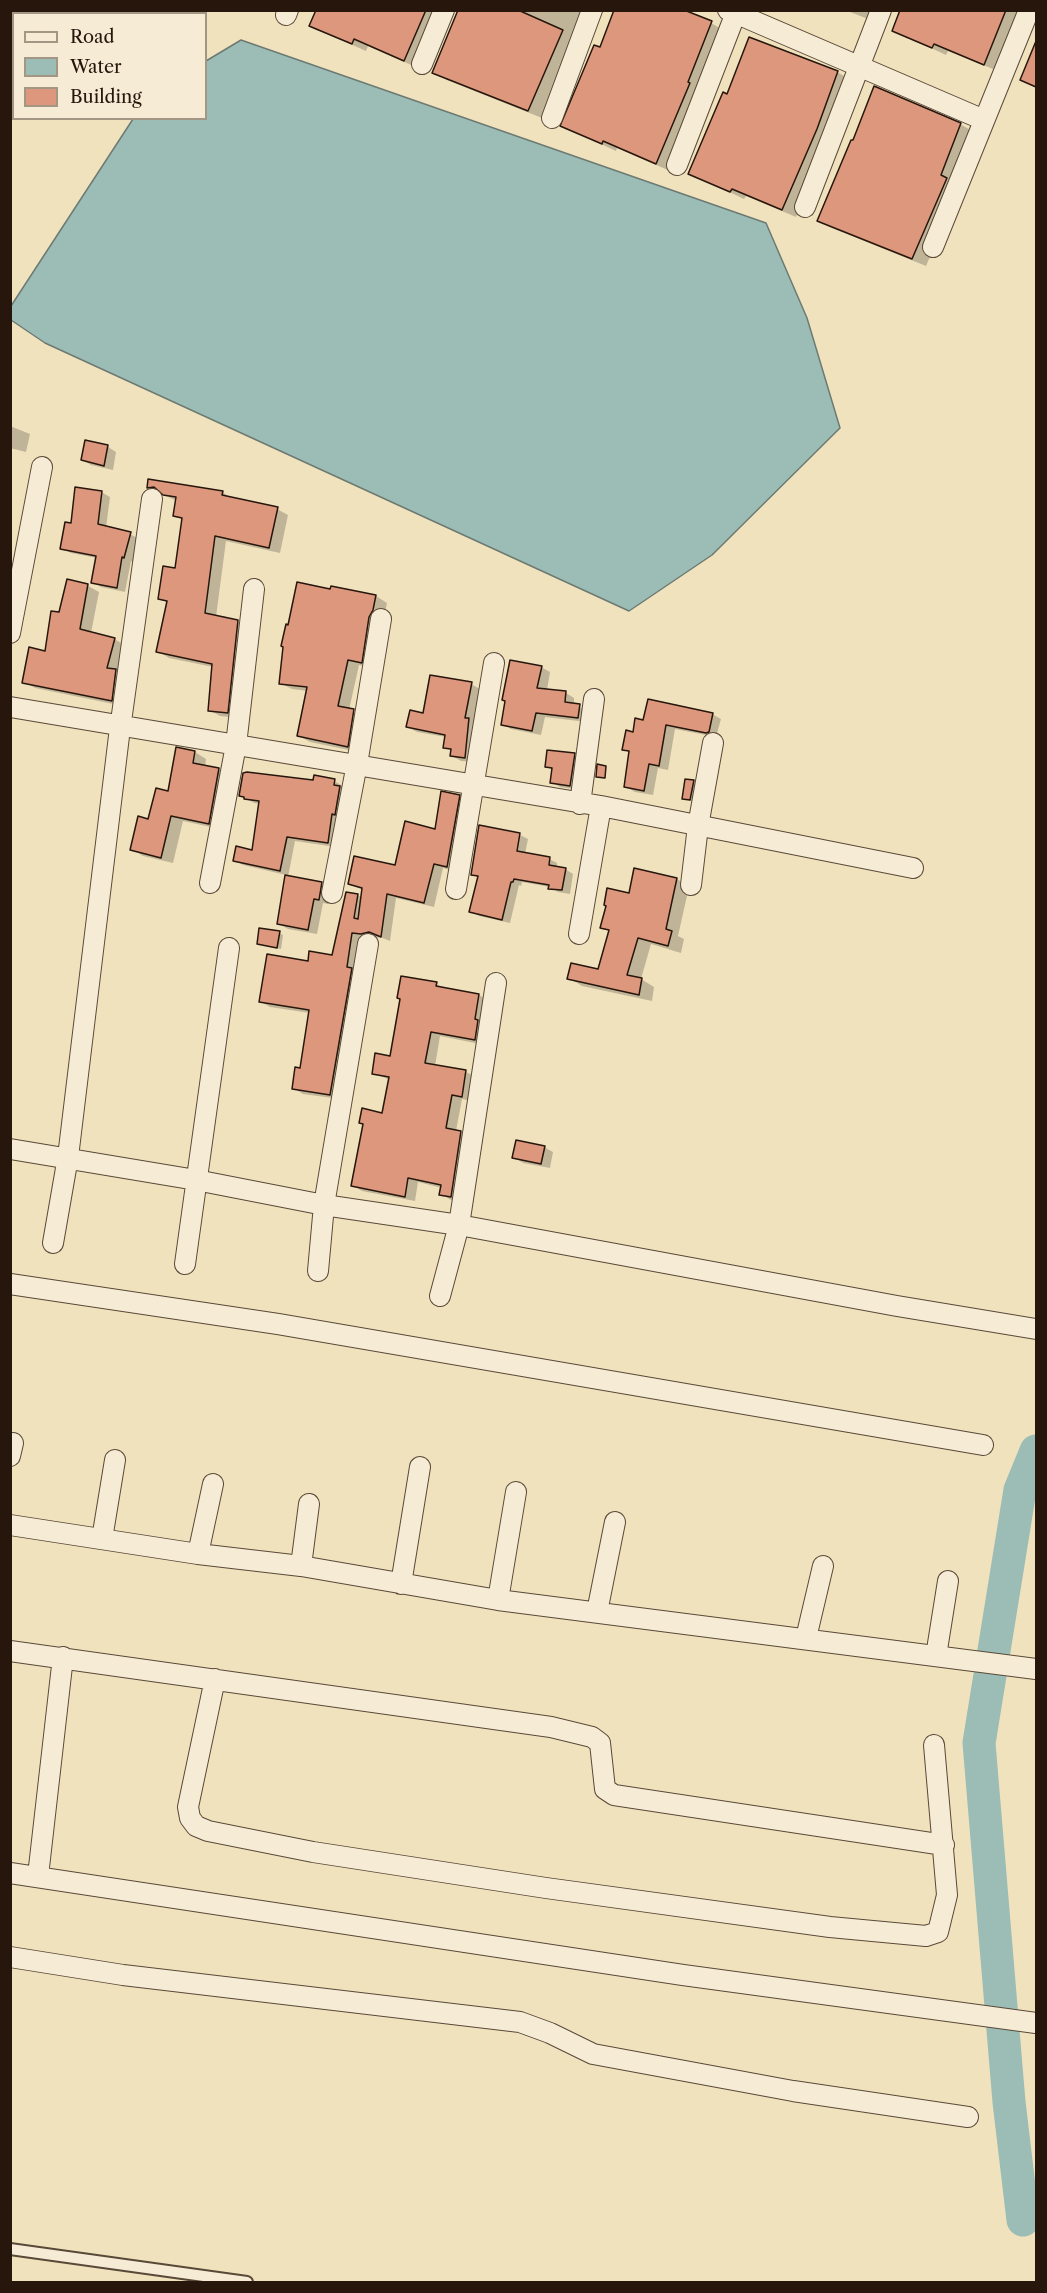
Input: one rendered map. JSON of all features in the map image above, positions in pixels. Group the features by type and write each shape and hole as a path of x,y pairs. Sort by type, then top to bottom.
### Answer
{"street":[{"path":"422,64 444,10"},
{"path":"552,118 592,10"},
{"path":"805,207 881,10"},
{"path":"933,247 1029,10"},
{"path":"677,165 734,12 984,120"},
{"path":"10,633 42,467"},
{"path":"53,1243 68,1157 120,726 152,499"},
{"path":"210,882 236,745 254,589"},
{"path":"332,893 357,764 381,619"},
{"path":"456,889 494,663"},
{"path":"580,804 594,699"},
{"path":"10,707 601,806 913,868"},
{"path":"691,885 698,826 713,744"},
{"path":"579,934 601,806"},
{"path":"318,1271 324,1205 368,944"},
{"path":"185,1264 229,948"},
{"path":"440,1296 459,1225 496,982"},
{"path":"10,1149 68,1157 324,1205 459,1225 897,1306 1036,1329"},
{"path":"10,1284 278,1324 983,1445"},
{"path":"102,1539 115,1460"},
{"path":"401,1584 420,1467"},
{"path":"198,1554 213,1484"},
{"path":"498,1600 516,1492"},
{"path":"301,1566 309,1504"},
{"path":"597,1612 615,1522"},
{"path":"10,1525 198,1554 301,1566 498,1600 1036,1669"},
{"path":"806,1638 823,1566"},
{"path":"936,1656 948,1581"},
{"path":"10,1651 551,1727 592,1737 600,1743 604,1789 614,1795 944,1845"},
{"path":"38,1876 63,1657"},
{"path":"215,1679 188,1806 190,1818 196,1826 208,1831 313,1852 546,1888 830,1927 926,1936 938,1932 947,1895 934,1745"},
{"path":"10,1873 683,1975 1036,2023"},
{"path":"10,1957 134,1976 520,2022 550,2033 594,2054 793,2091 968,2117"}],"lane":[{"path":"10,2249 247,2283"}],"water":[{"path":"241,40 766,223 807,318 840,428 712,555 629,611 45,343 11,320 11,306 132,120 207,120 207,60"}],"building":[{"path":"316,10 426,10 404,61 354,39 352,44 309,26"},
{"path":"458,10 518,10 563,30 528,111 432,73"},
{"path":"614,10 684,10 712,21 688,82 690,83 656,164 603,141 602,144 560,126 594,45 600,47"},
{"path":"900,10 1006,10 984,65 934,44 932,48 892,31"},
{"path":"749,37 838,71 817,129 782,210 688,174 723,92 727,94"},
{"path":"1036,41 1036,87 1020,80"},
{"path":"874,86 961,123 941,175 947,178 912,259 817,221"},
{"path":"85,440 108,445 104,466 81,460"},
{"path":"148,479 223,491 222,495 278,507 269,548 215,536 205,613 238,620 228,713 208,711 212,664 156,652 167,601 158,599 163,566 175,568 182,518 173,516 176,497 163,495 154,487 147,488"},
{"path":"75,487 102,491 98,524 131,532 124,558 122,557 117,588 91,583 96,556 60,549 65,522 71,523"},
{"path":"67,579 88,584 80,629 115,638 107,668 116,669 112,701 22,683 29,647 45,651 51,611 59,612"},
{"path":"297,582 376,595 369,617 362,663 348,660 338,706 354,709 348,747 297,736 307,687 279,684 283,647 281,646"},
{"path":"510,660 542,666 537,688 566,691 565,702 580,704 578,718 536,713 532,731 501,725 505,701 502,700"},
{"path":"430,675 472,682 465,718 469,718 465,758 450,756 451,749 443,748 445,735 406,727 410,710 423,713"},
{"path":"648,699 713,713 709,732 706,733 666,725 659,766 649,764 644,791 624,787 629,751 622,750 626,730 633,732 635,718 643,720"},
{"path":"176,747 195,751 193,763 219,768 209,824 171,816 161,858 130,850 138,816 148,819 156,788 168,791"},
{"path":"547,750 575,753 570,786 550,783 552,768 545,767"},
{"path":"597,764 606,766 605,778 596,777"},
{"path":"243,773 313,780 314,775 335,779 334,785 340,786 335,815 332,814 328,843 287,837 280,871 233,861 236,846 252,850 259,801 239,796"},
{"path":"685,779 694,780 690,800 682,799"},
{"path":"441,791 460,795 447,867 434,864 424,903 387,894 381,937 369,932 352,933 347,967 352,968 330,1095 292,1089 295,1067 300,1068 309,1010 259,1002 267,954 308,961 309,951 332,955 346,892 358,894 354,918 358,919 362,888 348,884 354,856 395,865 405,821 435,829"},
{"path":"479,825 520,833 517,851 550,857 549,865 566,868 562,890 548,889 549,885 514,879 511,882 502,920 469,912 478,876 471,875"},
{"path":"634,868 677,878 666,929 672,931 668,946 638,938 627,975 642,978 639,995 567,979 571,963 598,969 609,930 600,928 606,906 604,905 607,888 629,893"},
{"path":"285,875 322,882 319,900 314,899 308,930 277,924"},
{"path":"259,928 280,931 277,948 257,944"},
{"path":"401,976 437,982 436,986 479,994 475,1019 478,1020 475,1040 431,1032 425,1063 466,1070 462,1097 452,1095 446,1128 461,1131 451,1197 439,1195 441,1185 408,1178 405,1197 351,1186 363,1124 359,1123 362,1108 382,1113 389,1077 372,1074 375,1053 390,1056 400,999 397,998"},
{"path":"516,1140 545,1146 541,1164 512,1158"}],"waterway":[{"path":"1023,2220 1009,2102 979,1743 1020,1490 1036,1451"}]}
